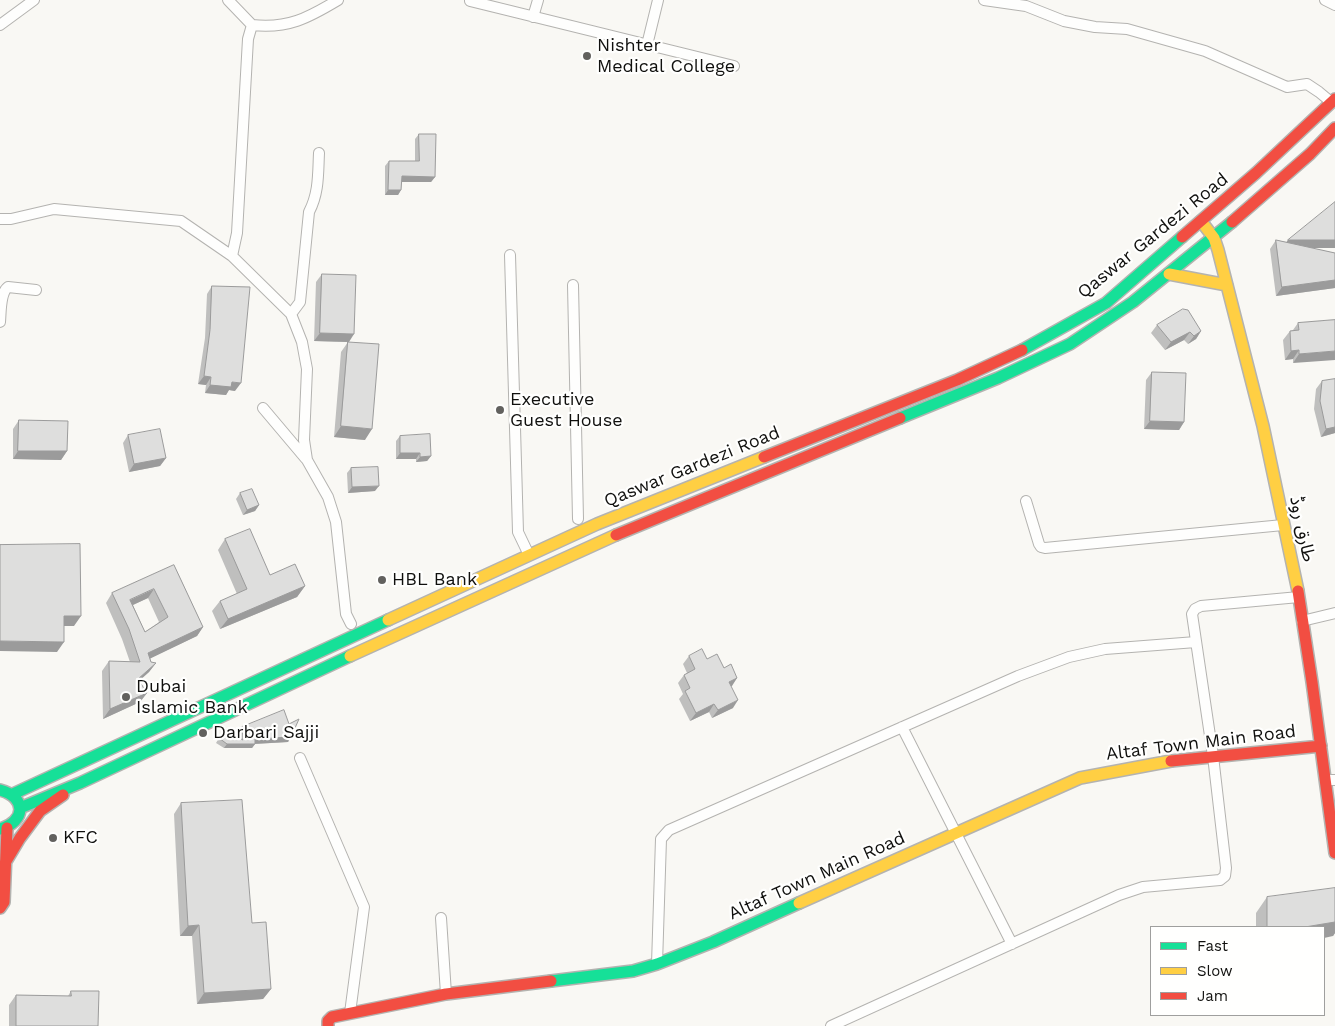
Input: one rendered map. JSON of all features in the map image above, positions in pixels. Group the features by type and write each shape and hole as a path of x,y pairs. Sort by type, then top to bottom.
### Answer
{"main road":[{"name":"Qaswar Gardezi Road","path":"13,794 598,524 956,380 1036,343 1106,303 1256,174 1333,100"},
{"path":"20,808 80,783 560,559 998,378 1070,344 1133,302 1214,238 1310,154 1335,128"},
{"name":"طارق روڈ","path":"1201,221 1214,238 1263,426 1299,597 1321,746 1330,780 1335,853"},
{"path":"1169,274 1227,285"},
{"name":"Altaf Town Main Road","path":"328,1026 330,1018 446,994 633,971 657,964 713,942 1080,778 1120,768 1213,756 1321,746"},
{"path":"5,863 20,838 40,811 80,783"},
{"path":"0,790 13,794 20,808 18,818 12,826 3,828 5,863 4,902 0,908"}],"street":[{"path":"0,25 34,0"},
{"path":"228,0 252,25 267,27 286,25 309,17 338,0"},
{"path":"533,17 538,0"},
{"path":"647,45 658,0"},
{"path":"984,0 1026,6 1064,21 1095,27 1127,29 1205,51 1287,87 1307,84 1333,100"},
{"path":"1325,0 1335,5"},
{"path":"470,1 734,66"},
{"path":"232,256 237,233 248,39 252,25"},
{"path":"291,314 300,302 309,212 318,188 319,153"},
{"path":"0,219 12,220 54,209 173,219 181,221 232,256 291,314 302,342 307,369 304,440 306,460"},
{"path":"510,255 518,532 529,555"},
{"path":"573,285 578,519"},
{"path":"0,322 5,289 8,287 36,290"},
{"path":"263,408 306,460 328,497 336,522 346,614 351,624"},
{"path":"1026,501 1038,544 1045,548 1283,525"},
{"path":"831,1026 1119,895 1143,887 1220,880 1225,876 1226,868 1213,756 1192,614 1195,609 1201,606 1299,597"},
{"path":"1302,621 1335,613"},
{"path":"657,964 661,839 665,833 1018,676 1069,657 1105,649 1196,642"},
{"path":"902,727 1012,944"},
{"path":"300,758 364,907 350,1013"},
{"path":"441,918 446,994"}],"building":[{"path":"419,134 436,134 435,177 402,176 401,190 388,190 389,161 419,161"},
{"path":"1335,202 1335,240 1288,240"},
{"path":"1276,240 1335,253 1335,280 1282,287"},
{"path":"322,274 356,275 354,334 320,333"},
{"path":"212,286 250,287 241,383 232,382 231,387 210,385 211,377 204,376 210,330"},
{"path":"1183,309 1188,310 1201,331 1194,336 1190,332 1171,342 1157,325"},
{"path":"1335,320 1335,351 1299,354 1299,350 1291,351 1290,331 1299,330 1298,323"},
{"path":"348,342 379,344 372,429 341,426"},
{"path":"1152,372 1186,373 1184,422 1150,421"},
{"path":"1335,379 1335,427 1326,429 1320,401 1322,381"},
{"path":"19,420 68,421 67,451 18,451"},
{"path":"160,429 166,458 134,464 128,435"},
{"path":"430,434 431,456 420,457 420,453 400,453 400,436"},
{"path":"378,467 379,486 352,487 351,468"},
{"path":"252,489 259,505 247,510 240,493"},
{"path":"250,529 270,575 295,564 305,586 228,619 220,601 247,589 225,539"},
{"path":"80,544 81,616 64,616 64,642 0,641 0,545"},
{"path":"174,565 203,627 148,653 151,662 156,663 138,679 147,693 110,709 109,661 140,662 129,629 112,593","holes":["154,589 168,617 145,632 130,600"]},
{"path":"702,649 707,659 717,654 724,668 731,664 737,678 729,682 738,700 718,710 714,704 696,713 685,691 690,688 684,675 695,669 689,656"},
{"path":"284,710 289,724 299,719 291,737 255,739 255,744 227,744 219,738 228,733 243,740 242,727"},
{"path":"242,800 252,923 266,922 271,989 204,993 199,925 188,926 181,803"},
{"path":"1335,888 1335,922 1311,926 1267,926 1267,897"},
{"path":"71,991 99,991 98,1026 16,1026 16,995 71,996"}],"traffic: fast":[{"path":"900,418 998,378 1070,344 1133,302 1232,222"},
{"path":"1022,350 1106,303 1182,237"},
{"path":"13,794 388,620"},
{"path":"20,808 80,783 350,656"},
{"path":"0,790 9,793 15,798 20,810 15,821 9,826 0,829"},
{"path":"551,981 633,971 657,964 713,942 799,903"}],"traffic: slow":[{"path":"1201,221 1214,238 1218,250 1263,426 1298,591"},
{"path":"1169,274 1227,285"},
{"path":"388,620 597,524 764,457"},
{"path":"350,656 616,535"},
{"path":"799,903 1080,778 1171,761"}],"traffic: jam":[{"path":"1182,237 1256,173 1335,99"},
{"path":"1232,222 1310,154 1335,128"},
{"path":"764,457 957,380 1022,350"},
{"path":"616,535 900,418"},
{"path":"1298,591 1335,853"},
{"path":"1171,761 1321,746"},
{"path":"5,863 20,838 40,811 63,795"},
{"path":"0,908 4,902 7,828"},
{"path":"328,1026 328,1021 332,1017 446,994 551,981"}],"place":[{"name":"Nishter Medical College","path":"587,56"},
{"name":"Executive Guest House","path":"500,410"},
{"name":"HBL Bank","path":"382,580"},
{"name":"Dubai Islamic Bank","path":"126,697"},
{"name":"Darbari Sajji","path":"203,733"},
{"name":"KFC","path":"53,838"}]}
